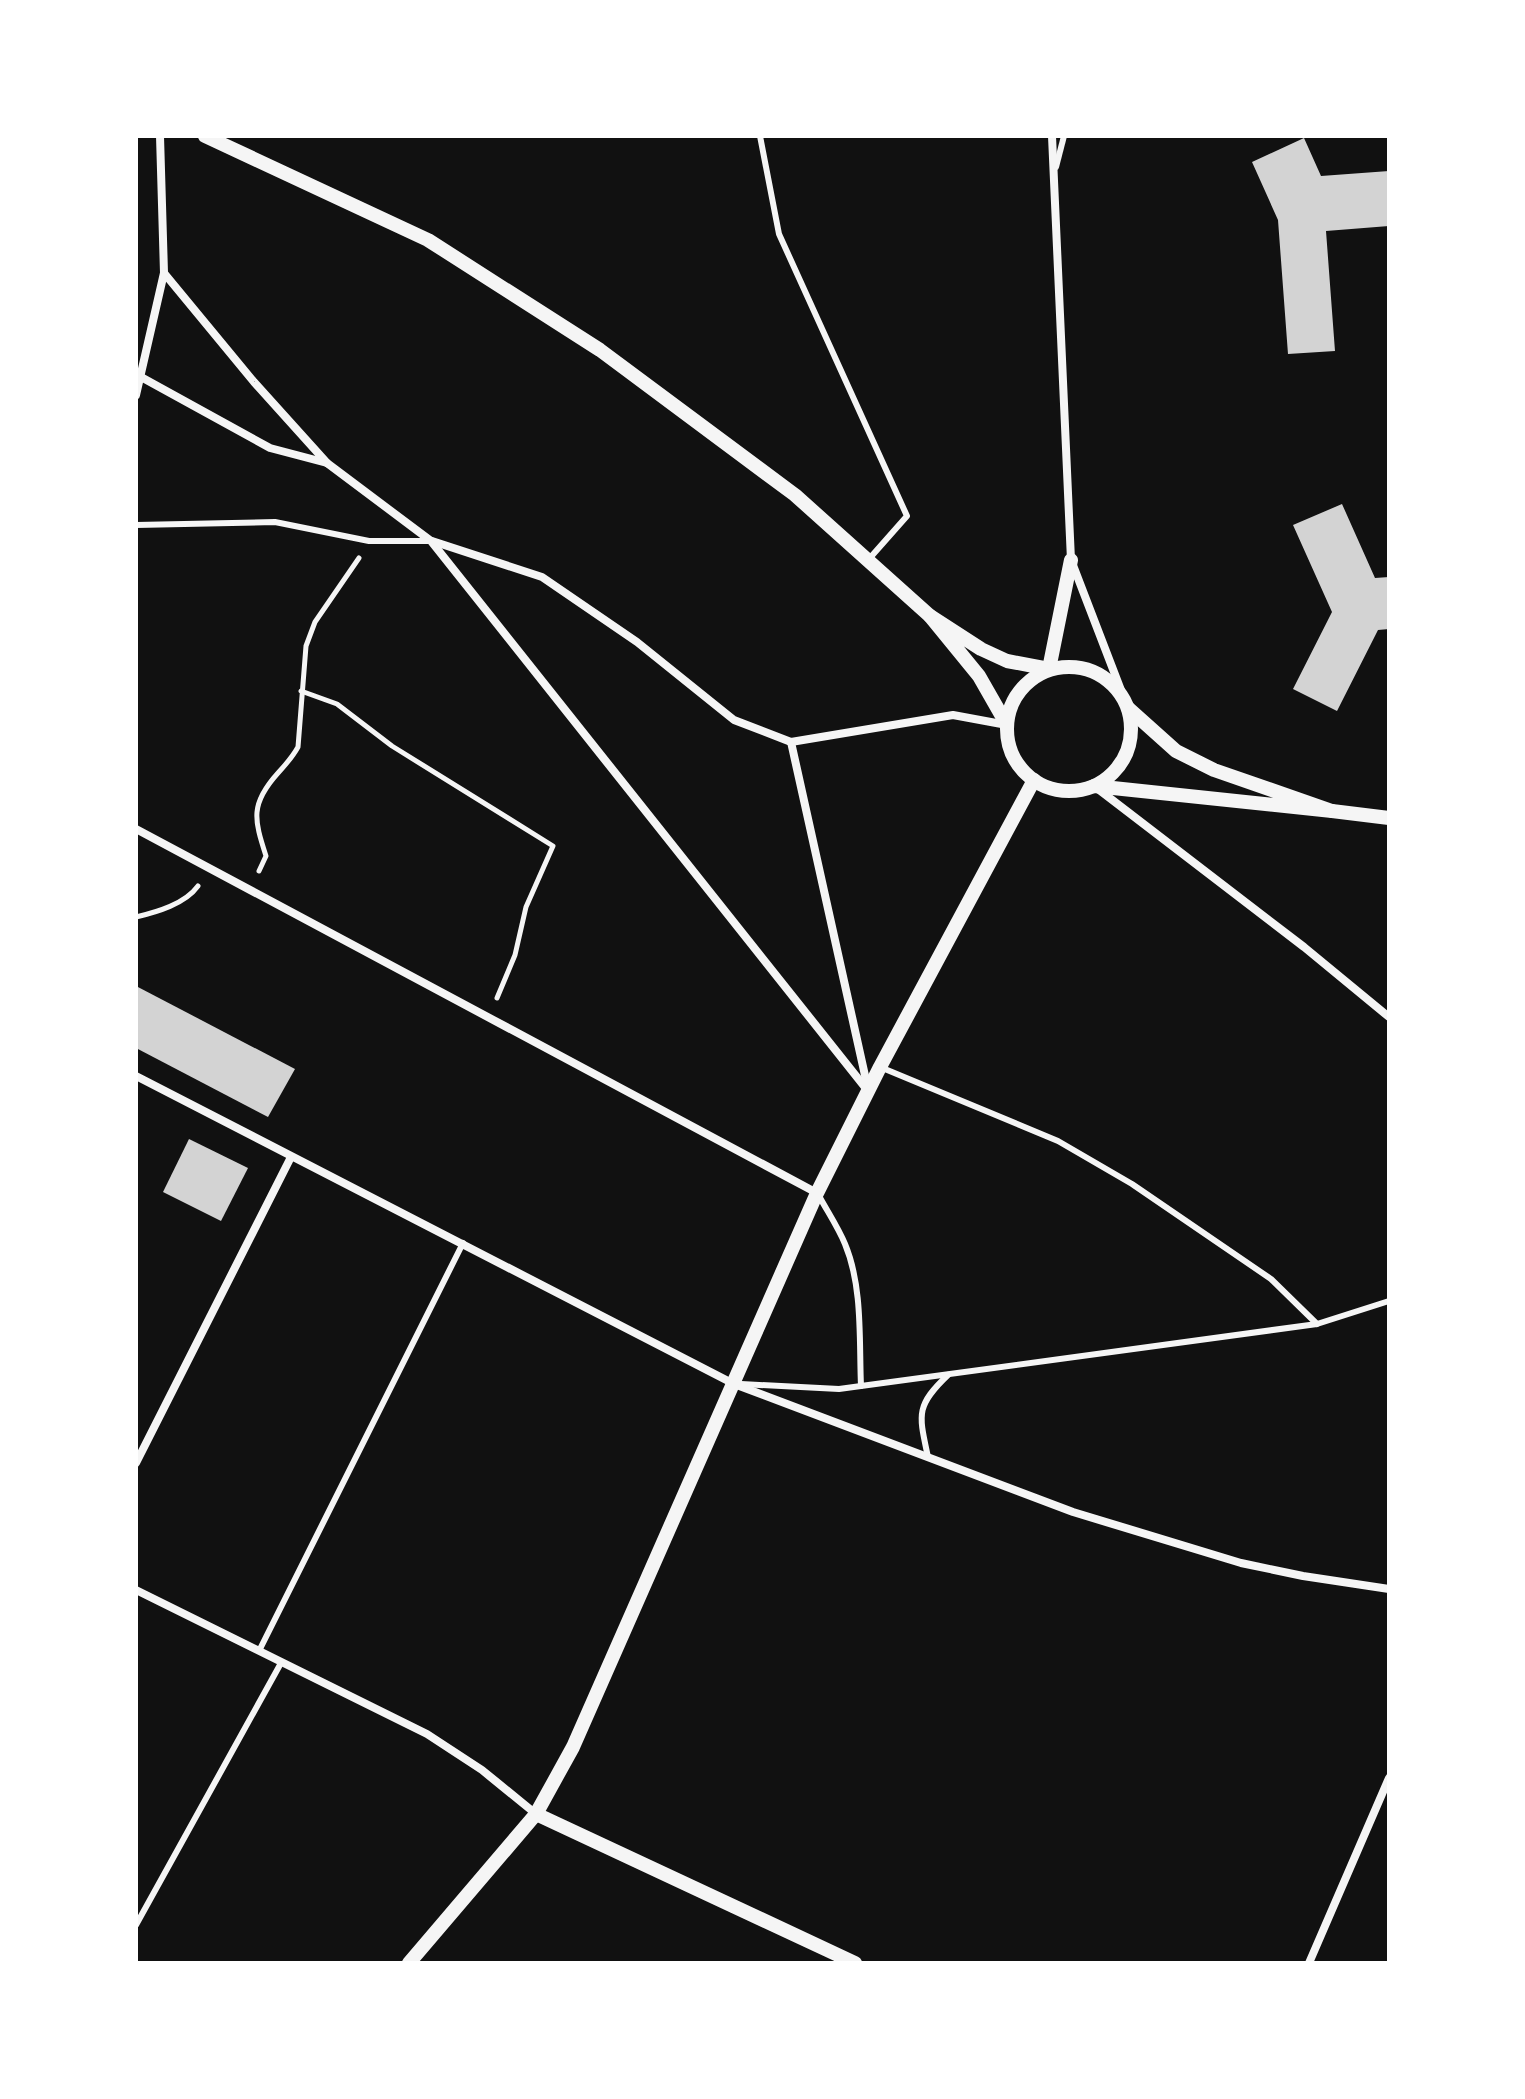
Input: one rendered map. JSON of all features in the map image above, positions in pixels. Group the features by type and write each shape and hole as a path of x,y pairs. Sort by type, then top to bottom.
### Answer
{"street":[{"path":"136,395 164,273 160,136"},
{"path":"205,136 428,240 600,350 795,495 869,559 930,616 979,676 1007,725"},
{"path":"1049,669 1071,560 1052,136"},
{"path":"164,273 254,382 327,463 431,541 869,1092"},
{"path":"138,376 270,448 327,463"},
{"path":"431,541 542,577 637,642 734,720 791,742 953,715 1007,725"},
{"path":"1071,560 1132,726 1126,754 1110,776 1094,786"},
{"path":"930,616 981,649 1007,661 1049,669"},
{"path":"1332,811 1214,770 1176,751 1126,703 1107,679 1084,668 1067,666 1049,669 1033,677 1019,691 1010,707 1007,725 1016,762 1034,780 1063,791 1094,786 1389,818"},
{"path":"791,742 869,1092"},
{"path":"409,1963 536,1814 573,1747 817,1193 880,1067 1034,780"},
{"path":"1094,786 1304,947 1389,1017"},
{"path":"136,829 817,1193"},
{"path":"136,1076 734,1384 1073,1512 1241,1563 1389,1589"},
{"path":"136,1463 291,1157"},
{"path":"136,1590 427,1734 482,1770 536,1814 855,1963"},
{"path":"1309,1963 1389,1778"}],"lane":[{"path":"751,136 760,139 779,234 907,516 869,559"},
{"path":"1054,174 1064,136"},
{"path":"136,525 275,522 369,541 431,541"},
{"path":"880,1067 1058,1141 1120,1177 1271,1279 1317,1324"},
{"path":"817,1193 845,1244 852,1269 861,1386"},
{"path":"259,1651 463,1243"},
{"path":"734,1384 839,1389 1317,1324 1389,1301"},
{"path":"928,1457 922,1429 922,1408 929,1393 948,1374"},
{"path":"136,1925 281,1663"}],"path":[{"path":"250,890 266,856 255,813 266,786 298,747 306,646 315,622 369,541"},
{"path":"301,691 337,704 392,746 553,846 526,907 515,955 488,1016"},
{"path":"136,917 151,914 185,898 194,892 211,868"}],"building":[{"path":"1304,138 1321,176 1389,171 1389,226 1326,231 1335,351 1288,354 1278,220 1252,162"},
{"path":"1342,504 1375,578 1389,577 1389,629 1378,630 1337,711 1293,689 1332,612 1293,525"},
{"path":"136,986 295,1069 268,1117 136,1048"},
{"path":"189,1139 248,1168 221,1221 163,1192"}]}
